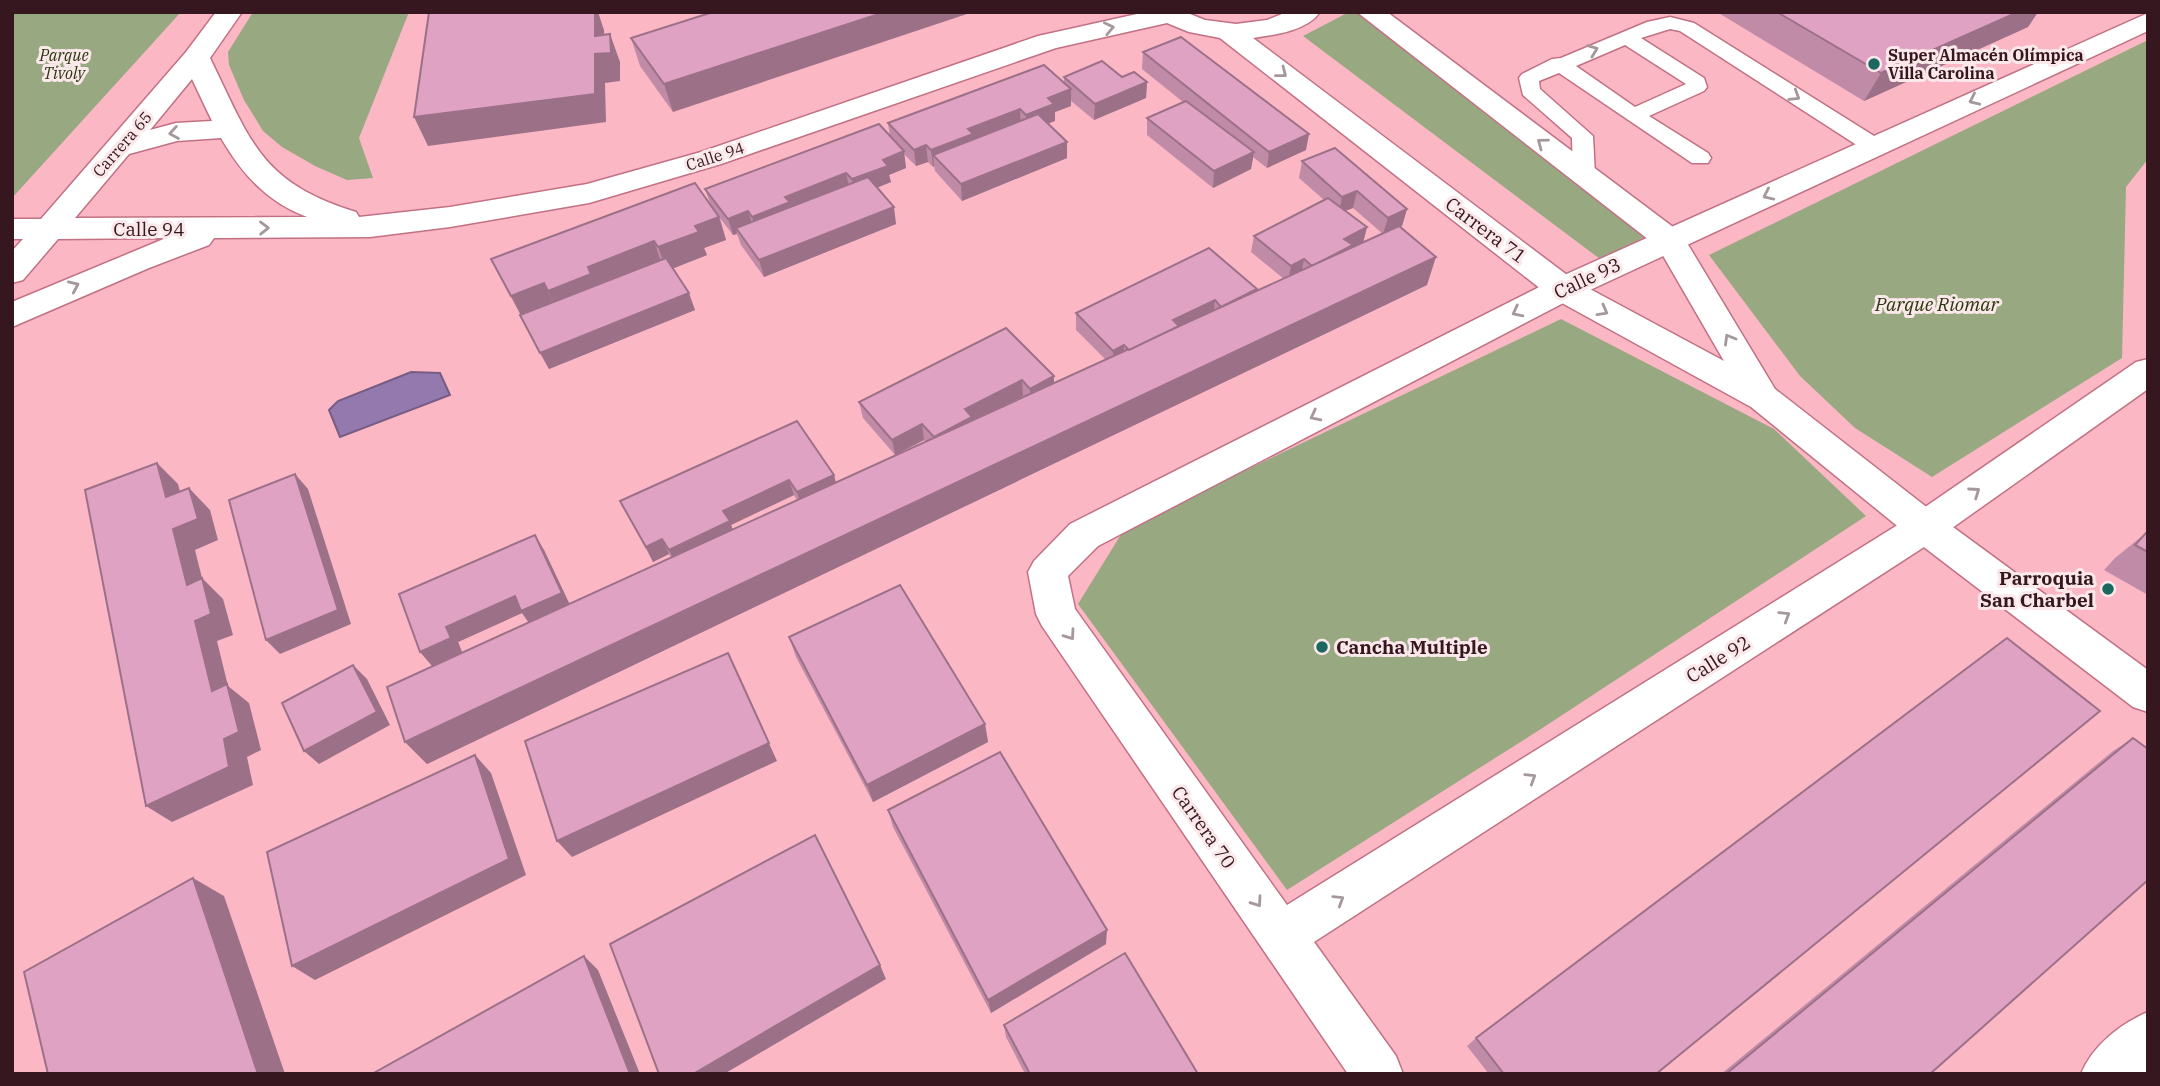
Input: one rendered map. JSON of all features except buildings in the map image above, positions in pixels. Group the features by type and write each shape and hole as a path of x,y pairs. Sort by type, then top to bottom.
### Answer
{"street":[{"name":"Carrera 65","path":"12,272 196,58 229,12"},
{"name":"Calle 94","path":"1048,42 1088,12"},
{"path":"1167,14 1228,32 1269,29 1307,12"},
{"name":"Carrera 71","path":"1370,12 1670,240 1763,398"},
{"name":"Calle 94","path":"12,229 370,227 450,217 589,193 711,158 1048,42 1167,14"},
{"name":"Calle 93","path":"1048,572 1084,535 1563,289 2148,21"},
{"name":"Carrera 71","path":"1228,32 1563,289 1763,398 1925,527 2148,694"},
{"name":"Calle 94","path":"196,58 232,128 258,171 279,191 307,206 370,227"},
{"path":"118,148 176,132 232,128"},
{"path":"12,315 138,260 225,229"},
{"name":"Calle 92","path":"1281,936 1925,527 2148,371"},
{"name":"Carrera 70","path":"1048,572 1056,614 1378,1074"},
{"path":"2106,1074 2148,1037"}],"lane":[{"path":"1584,175 1582,136 1530,91 1529,78 1559,63 1654,26 1670,23 1687,27 1874,146"},
{"path":"1626,37 1697,82 1697,87 1633,114"},
{"path":"1559,63 1700,158"}],"green space":[{"name":"Parque Tivoly","path":"12,12 181,12 12,198"},
{"path":"253,12 409,12 359,138 373,178 347,180 282,147 263,131 244,100 229,65 228,52"},
{"path":"1349,12 1360,12 1649,235 1600,259 1303,36"},
{"name":"Parque Riomar","path":"2148,40 2148,159 2126,187 2122,358 1932,477 1855,428 1800,376 1709,255"},
{"path":"1561,319 1774,429 1866,516 1544,727 1287,890 1078,604 1125,528"}],"shaded area":[{"path":"411,372 440,373 450,395 340,437 329,410 338,401"}],"place":[{"name":"Super Almacén Olímpica Villa Carolina","path":"1874,64"},
{"name":"Parroquia San Charbel","path":"2108,589"},
{"name":"Cancha Multiple","path":"1322,647"}]}
